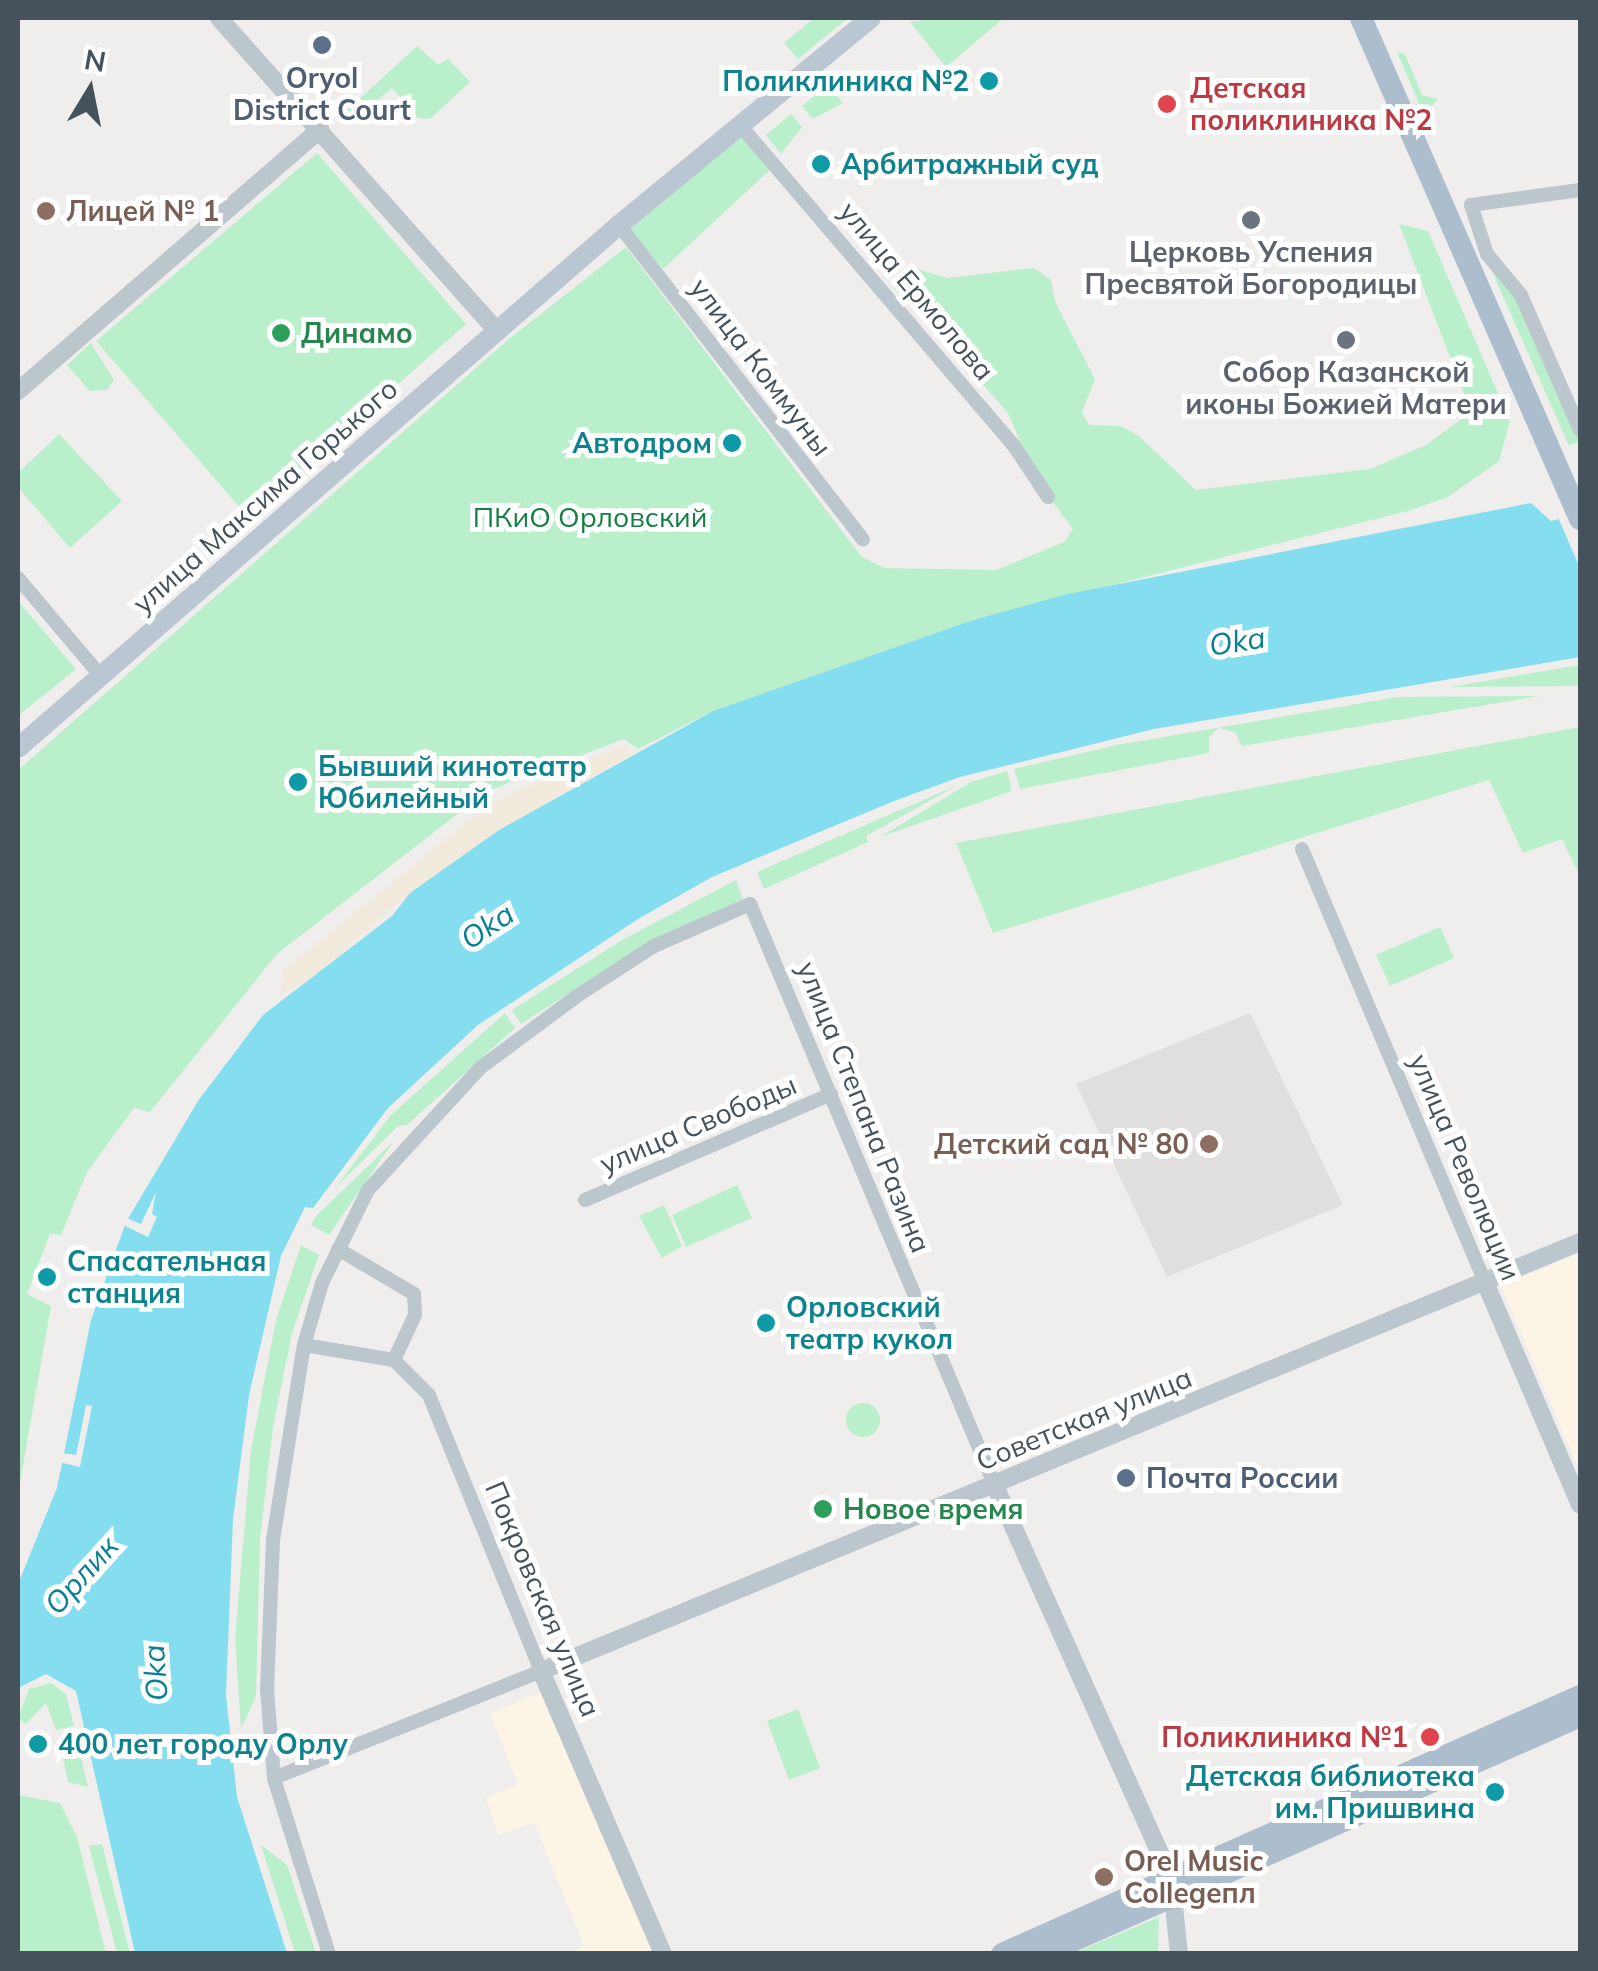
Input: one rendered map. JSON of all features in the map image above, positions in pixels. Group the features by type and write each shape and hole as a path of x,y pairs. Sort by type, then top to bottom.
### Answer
{"main road":[{"name":"улица Максима Горького","path":"18,748 496,330 871,18"},
{"path":"1361,18 1580,519"},
{"path":"1043,1954 1172,1887 1580,1696"},
{"path":"1002,1954 1580,1716"}],"street":[{"path":"219,18 496,330"},
{"name":"улица Ермолова","path":"740,125 1012,443 1048,497"},
{"path":"18,391 320,129"},
{"path":"1580,190 1471,206 1487,254 1520,295 1580,430"},
{"name":"улица Коммуны","path":"619,225 863,540"},
{"path":"18,578 100,675"},
{"name":"улица Революции","path":"1302,849 1580,1505"},
{"name":"улица Степана Разина","path":"338,1249 368,1190 480,1068 654,946 750,904 995,1486 1172,1887 1179,1954"},
{"name":"улица Свободы","path":"585,1200 830,1094"},
{"name":"Советская улица","path":"274,1778 995,1486 1580,1242"},
{"path":"304,1345 394,1360 416,1315 414,1294 338,1249 304,1345 272,1540 267,1690 274,1778 329,1954"},
{"name":"Покровская улица","path":"394,1360 429,1395 541,1671 663,1954"}],"shaded area":[{"name":"Детский сад № 80","path":"1250,1013 1343,1205 1167,1277 1076,1084"},
{"path":"1580,1253 1580,1472 1501,1286"},
{"path":"544,1691 655,1953 570,1953 584,1946 534,1822 498,1835 486,1798 518,1784 490,1713"}],"green space":[{"path":"814,18 848,18 798,59 784,43"},
{"path":"1004,18 946,67 910,22"},
{"path":"417,46 438,65 448,59 470,82 430,119 418,118 392,88 349,125 341,116"},
{"path":"1397,52 1405,54 1422,95 1438,99 1428,110 1420,106"},
{"path":"827,85 843,103 813,119 802,106"},
{"path":"791,114 802,127 781,154 766,135"},
{"path":"739,132 772,168 663,269 628,228"},
{"name":"Динамо","path":"317,153 466,324 248,517 96,341"},
{"name":"ПКиО Орловский","path":"1399,224 1428,231 1510,421 1499,461 1448,497 1408,511 973,620 713,711 638,749 624,739 487,791 277,954 150,1112 134,1108 87,1172 61,1235 50,1234 27,1294 51,1306 18,1494 18,770 509,339 626,247 861,556 884,568 996,570 1064,542 1073,529 1037,481 1008,413 966,365 963,329 920,310 893,288 900,272 910,267 948,278 1034,268 1051,280 1056,304 1095,379 1082,412 1089,425 1121,426 1140,437 1196,490 1370,469 1426,445 1471,412"},
{"path":"1487,260 1515,295 1580,441 1569,446"},
{"path":"91,343 114,380 107,390 90,391 67,365"},
{"path":"59,434 122,501 70,548 18,487 18,473"},
{"path":"18,601 76,669 18,716"},
{"path":"1580,665 1580,686 1449,687"},
{"path":"1539,696 1242,746 1235,732 1219,728 1209,737 1209,753 1020,789 1014,769 1117,745 1397,697"},
{"path":"1580,727 1579,874 1562,839 1523,853 1489,780 993,933 956,843"},
{"path":"1007,771 1012,791 880,837 971,782"},
{"path":"958,785 866,836 868,842 764,889 757,872"},
{"path":"736,880 743,899 633,952 521,1024 512,1010 622,940"},
{"path":"1440,927 1454,958 1390,986 1376,955"},
{"path":"505,1013 515,1028 407,1125 398,1126 335,1188 391,1115"},
{"path":"394,1141 329,1235 311,1225 316,1216"},
{"path":"737,1185 752,1218 686,1247 672,1215"},
{"path":"664,1205 682,1246 662,1258 639,1216"},
{"path":"301,1245 319,1255 292,1333 273,1427 260,1539 256,1697 241,1728 235,1639 251,1450 276,1320"},
{"path":"863,1403 875,1408 880,1420 875,1432 863,1437 851,1432 846,1420 851,1408"},
{"path":"51,1683 66,1694 74,1726 56,1730 46,1703 26,1724 18,1717 29,1689"},
{"path":"798,1709 820,1768 789,1780 767,1721"},
{"path":"76,1735 88,1787 68,1782 59,1740"},
{"path":"18,1795 60,1803 77,1837 106,1953 18,1953"},
{"path":"102,1844 130,1953 117,1953 89,1846"},
{"path":"261,1845 287,1865 316,1953 295,1953"},
{"path":"1159,1917 1158,1953 1074,1953"}],"sand":[{"path":"625,745 633,754 499,830 410,893 323,970 280,996 283,971 491,802"}],"water":[{"path":"1531,503 1551,521 1580,514 1580,657 1154,729 960,777 894,801 712,877 638,919 478,1025 388,1108 313,1208 305,1207 281,1256 249,1395 233,1519 226,1695 237,1797 287,1953 135,1953 76,1691 46,1674 18,1688 18,1584 57,1488 91,1320 126,1222 198,1101 263,1015 392,916 410,893 499,830 713,711 973,620 1068,594"}],"pier":[{"path":"1580,509 1580,568 1557,515"},
{"path":"156,1192 152,1214 157,1217 148,1237 123,1225 126,1218 141,1224"},
{"path":"86,1405 92,1406 80,1467 59,1462 61,1453 76,1455"}],"place":[{"name":"Oryol District Court","path":"322,45"},
{"name":"Поликлиника №2","path":"989,81"},
{"name":"Детская поликлиника №2","path":"1167,104"},
{"name":"Арбитражный суд","path":"821,164"},
{"name":"Лицей № 1","path":"46,211"},
{"name":"Церковь Успения Пресвятой Богородицы","path":"1251,220"},
{"name":"Динамо","path":"281,333"},
{"name":"Собор Казанской иконы Божией Матери","path":"1346,340"},
{"name":"Автодром","path":"732,443"},
{"name":"Бывший кинотеатр Юбилейный","path":"298,782"},
{"name":"Детский сад № 80","path":"1209,1144"},
{"name":"Спасательная станция","path":"47,1277"},
{"name":"Орловский театр кукол","path":"766,1323"},
{"name":"Почта России","path":"1126,1478"},
{"name":"Новое время","path":"823,1509"},
{"name":"Поликлиника №1","path":"1430,1737"},
{"name":"400 лет городу Орлу","path":"38,1744"},
{"name":"Детская библиотека им. Пришвина","path":"1495,1792"},
{"name":"Orel Music Collegeпл","path":"1104,1877"}],"water label":[{"name":"Oka","path":"1237,641"},
{"name":"Oka","path":"487,926"},
{"name":"Орлик","path":"81,1575"},
{"name":"Oka","path":"155,1673"}]}
